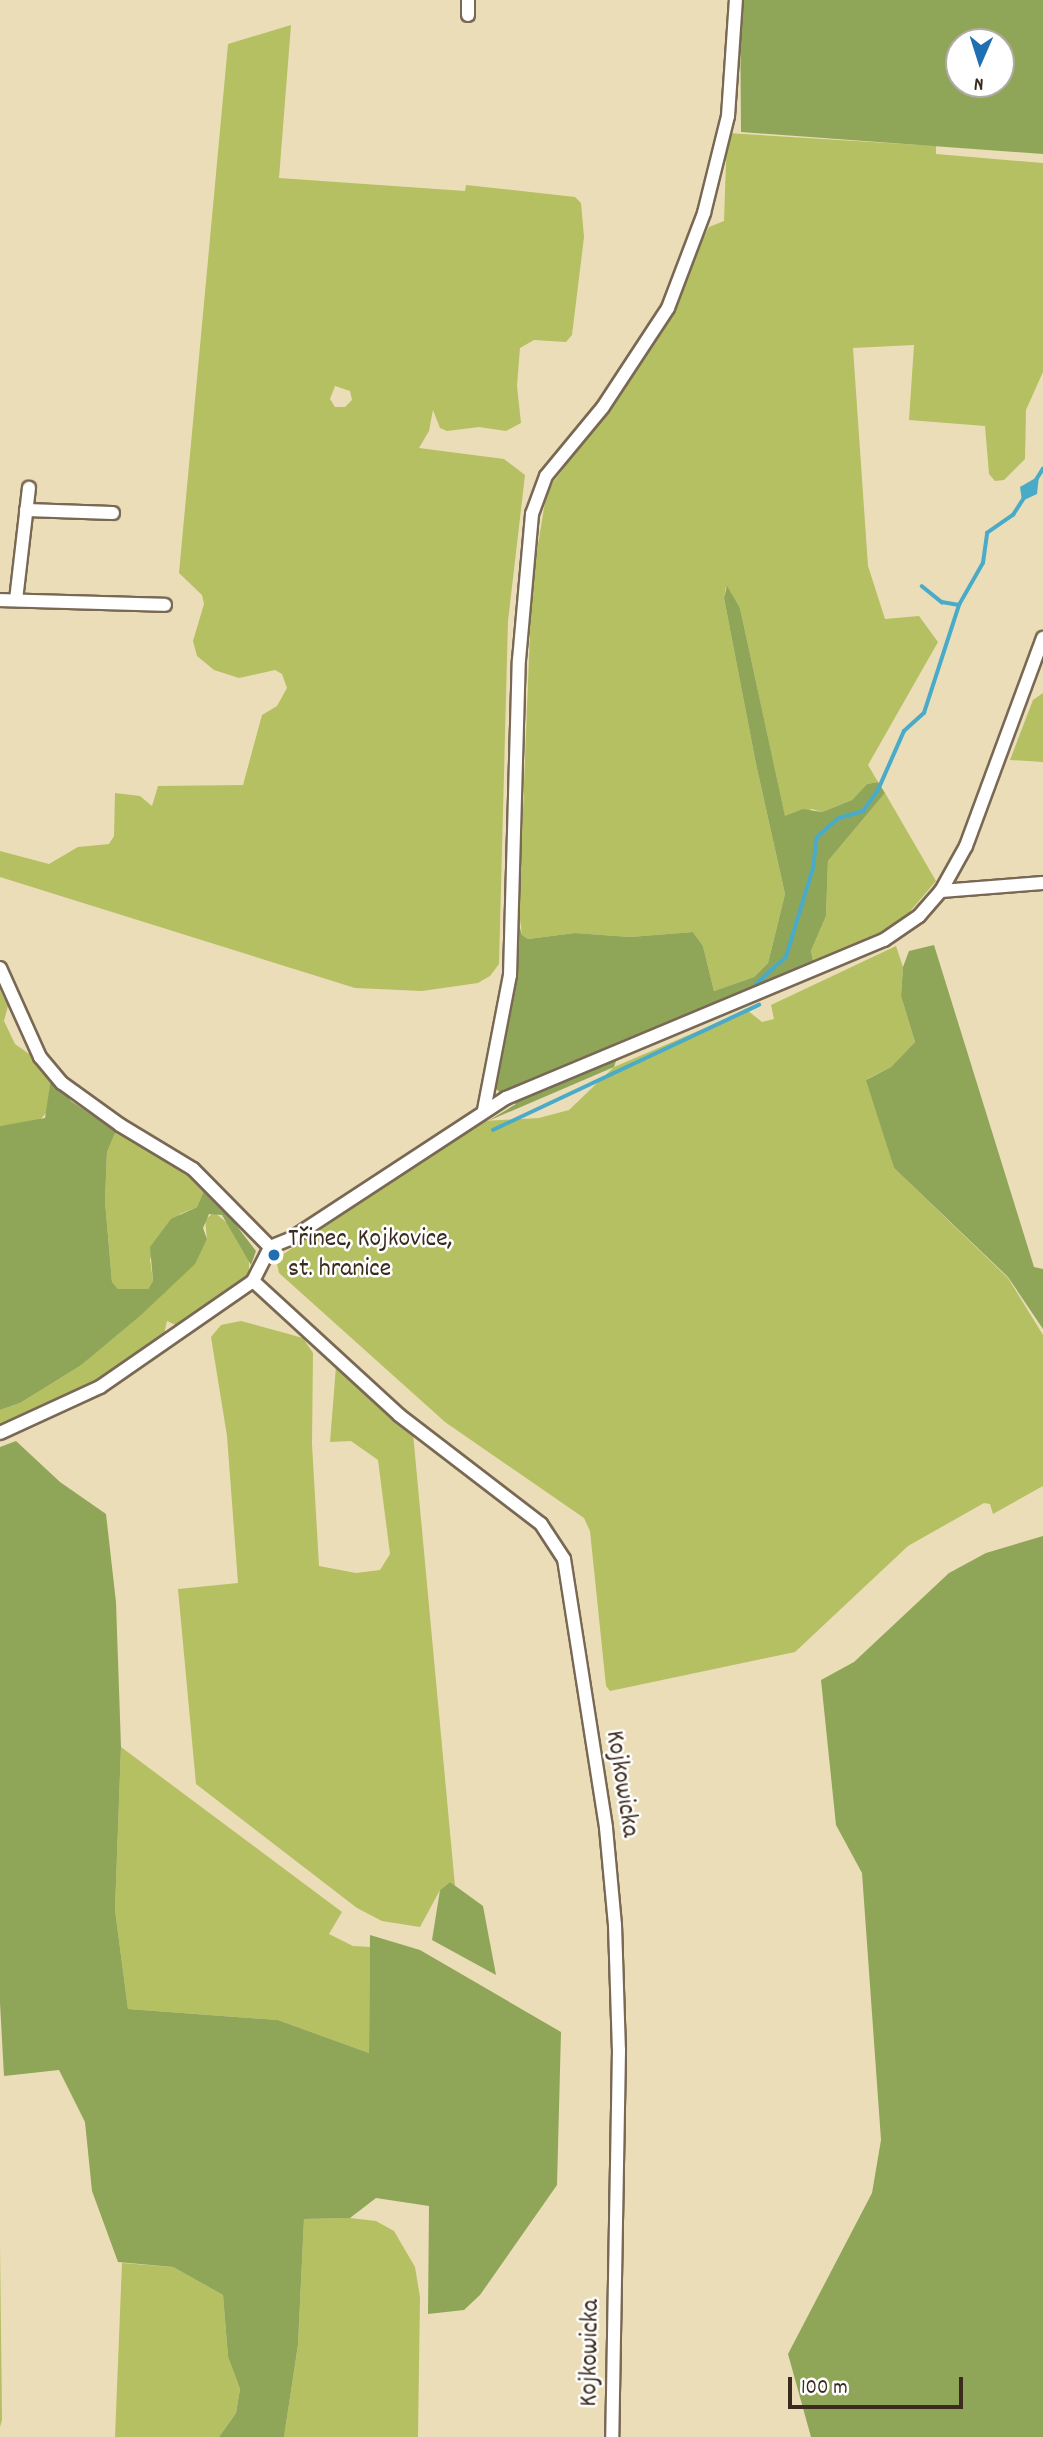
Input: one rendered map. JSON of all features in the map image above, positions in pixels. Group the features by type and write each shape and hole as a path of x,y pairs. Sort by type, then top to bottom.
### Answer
{"street":[{"path":"468,0 468,15"},
{"path":"484,1110 510,975 519,660 532,514 546,476 603,407 668,307 704,213 728,116 736,0"},
{"path":"16,600 29,488"},
{"path":"26,510 113,513"},
{"path":"0,600 165,605"},
{"path":"0,1433 100,1387 253,1281 270,1247 292,1238 484,1110 884,940 919,916 941,891 967,846 1043,638"},
{"path":"941,891 1043,883"},
{"path":"0,968 40,1057 62,1083 120,1125 193,1169 270,1247"},
{"name":"Kojkowicka","path":"253,1281 399,1415 541,1524 556,1542 570,1578 606,1828 618,1985 612,2437"}],"green space":[{"path":"740,0 1043,0 1043,154 741,132"},
{"path":"291,25 279,178 465,191 466,185 575,197 581,203 584,237 572,335 566,342 534,340 520,348 517,386 521,423 506,431 479,427 447,431 440,428 433,410 429,431 419,448 504,459 525,475 508,621 499,964 490,976 478,983 422,991 355,988 0,877 0,851 49,864 78,847 109,844 114,836 115,793 140,796 152,806 158,786 243,785 262,715 277,706 287,688 282,674 275,670 239,678 214,670 197,656 193,641 204,604 202,595 179,573 228,44","holes":["335,386 350,391 352,400 345,407 335,407 330,399"]},
{"path":"727,133 936,146 936,154 1043,163 1043,372 1026,410 1025,459 1004,480 995,481 989,474 985,426 909,420 914,345 853,348 868,566 885,619 919,616 938,642 868,765 878,782 867,784 852,800 822,812 812,809 785,817 740,608 726,587 724,598 756,764 785,894 768,963 754,977 714,991 703,946 693,932 630,937 575,933 528,939 522,935 519,912 532,581 547,490 625,389 709,227 724,221"},
{"path":"727,586 740,608 785,816 803,809 822,812 852,800 867,784 878,782 885,793 828,861 826,916 811,951 814,966 623,1040 614,1067 488,1121 516,1104 493,1087 515,911 522,935 528,939 575,933 630,937 693,932 703,946 714,991 754,977 768,963 785,894 756,764 724,598"},
{"path":"1043,693 1043,762 1010,760 1033,700"},
{"path":"885,793 936,881 901,922 814,966 811,951 826,916 828,861"},
{"path":"934,945 1034,1267 1043,1269 1043,1329 1008,1277 894,1168 866,1080 891,1067 915,1042 901,996 903,967 909,951"},
{"path":"896,946 903,967 901,996 915,1042 891,1067 867,1079 894,1168 1008,1278 1043,1335 1043,1486 993,1514 990,1504 984,1503 908,1546 795,1652 610,1691 606,1686 590,1531 584,1518 445,1422 279,1273 276,1259 483,1121 539,1118 569,1110 614,1067 747,1010 762,1022 774,1019 771,1005"},
{"path":"0,990 8,1006 4,1021 15,1044 35,1058 51,1078 47,1112 39,1121 0,1126"},
{"path":"51,1078 71,1101 116,1131 107,1152 105,1201 112,1282 118,1289 148,1289 153,1281 150,1247 171,1219 197,1207 206,1186 256,1251 251,1265 222,1215 209,1214 203,1228 207,1239 195,1264 141,1315 80,1366 20,1403 0,1410 0,1126 45,1118"},
{"path":"116,1131 173,1161 206,1186 197,1207 180,1214 150,1259 153,1281 148,1289 137,1291 118,1289 112,1282 105,1201 107,1152"},
{"path":"214,1212 231,1226 249,1258 249,1275 178,1326 167,1321 163,1339 86,1388 0,1430 0,1410 20,1403 80,1366 162,1294 201,1250 207,1239 205,1220"},
{"path":"241,1321 303,1338 313,1353 312,1444 319,1566 356,1573 380,1570 390,1554 378,1460 351,1441 330,1442 336,1366 413,1433 455,1886 450,1882 440,1890 420,1927 382,1921 357,1908 196,1784 178,1589 238,1583 227,1436 211,1337 221,1325"},
{"path":"16,1441 60,1482 106,1514 116,1602 121,1747 115,1910 128,2009 278,2020 369,2053 370,1935 420,1950 561,2032 557,2185 480,2295 464,2310 428,2314 429,2206 376,2198 350,2218 304,2219 298,2345 284,2437 219,2437 236,2413 240,2389 228,2357 223,2295 173,2267 118,2262 92,2191 85,2122 59,2070 4,2076 0,2003 0,1447"},
{"path":"1043,1536 1043,2437 811,2437 788,2354 872,2193 881,2140 862,1873 836,1825 821,1680 854,1662 949,1573 986,1553"},
{"path":"121,1747 342,1912 329,1934 353,1946 370,1947 369,2053 278,2020 128,2009 115,1910"},
{"path":"450,1882 483,1906 496,1975 432,1940 440,1890"},
{"path":"350,2218 376,2221 394,2231 415,2267 420,2297 418,2437 284,2437 298,2345 304,2219"},
{"path":"0,2243 2,2420 0,2427"},
{"path":"122,2263 173,2267 223,2295 228,2357 240,2389 236,2413 219,2437 115,2437"}],"water":[{"path":"1039,476 1037,494 1022,501 1020,487"}],"waterway":[{"path":"1036,480 1043,469"},
{"path":"756,984 786,957 813,868 817,837 839,818 863,811 878,790 904,731 924,713 959,605 983,563 987,533 1013,515 1024,498"},
{"path":"922,586 942,602 959,605"},
{"path":"493,1130 759,1005"}],"place":[{"name":"Třinec, Kojkovice, st. hranice","path":"274,1255"}]}
